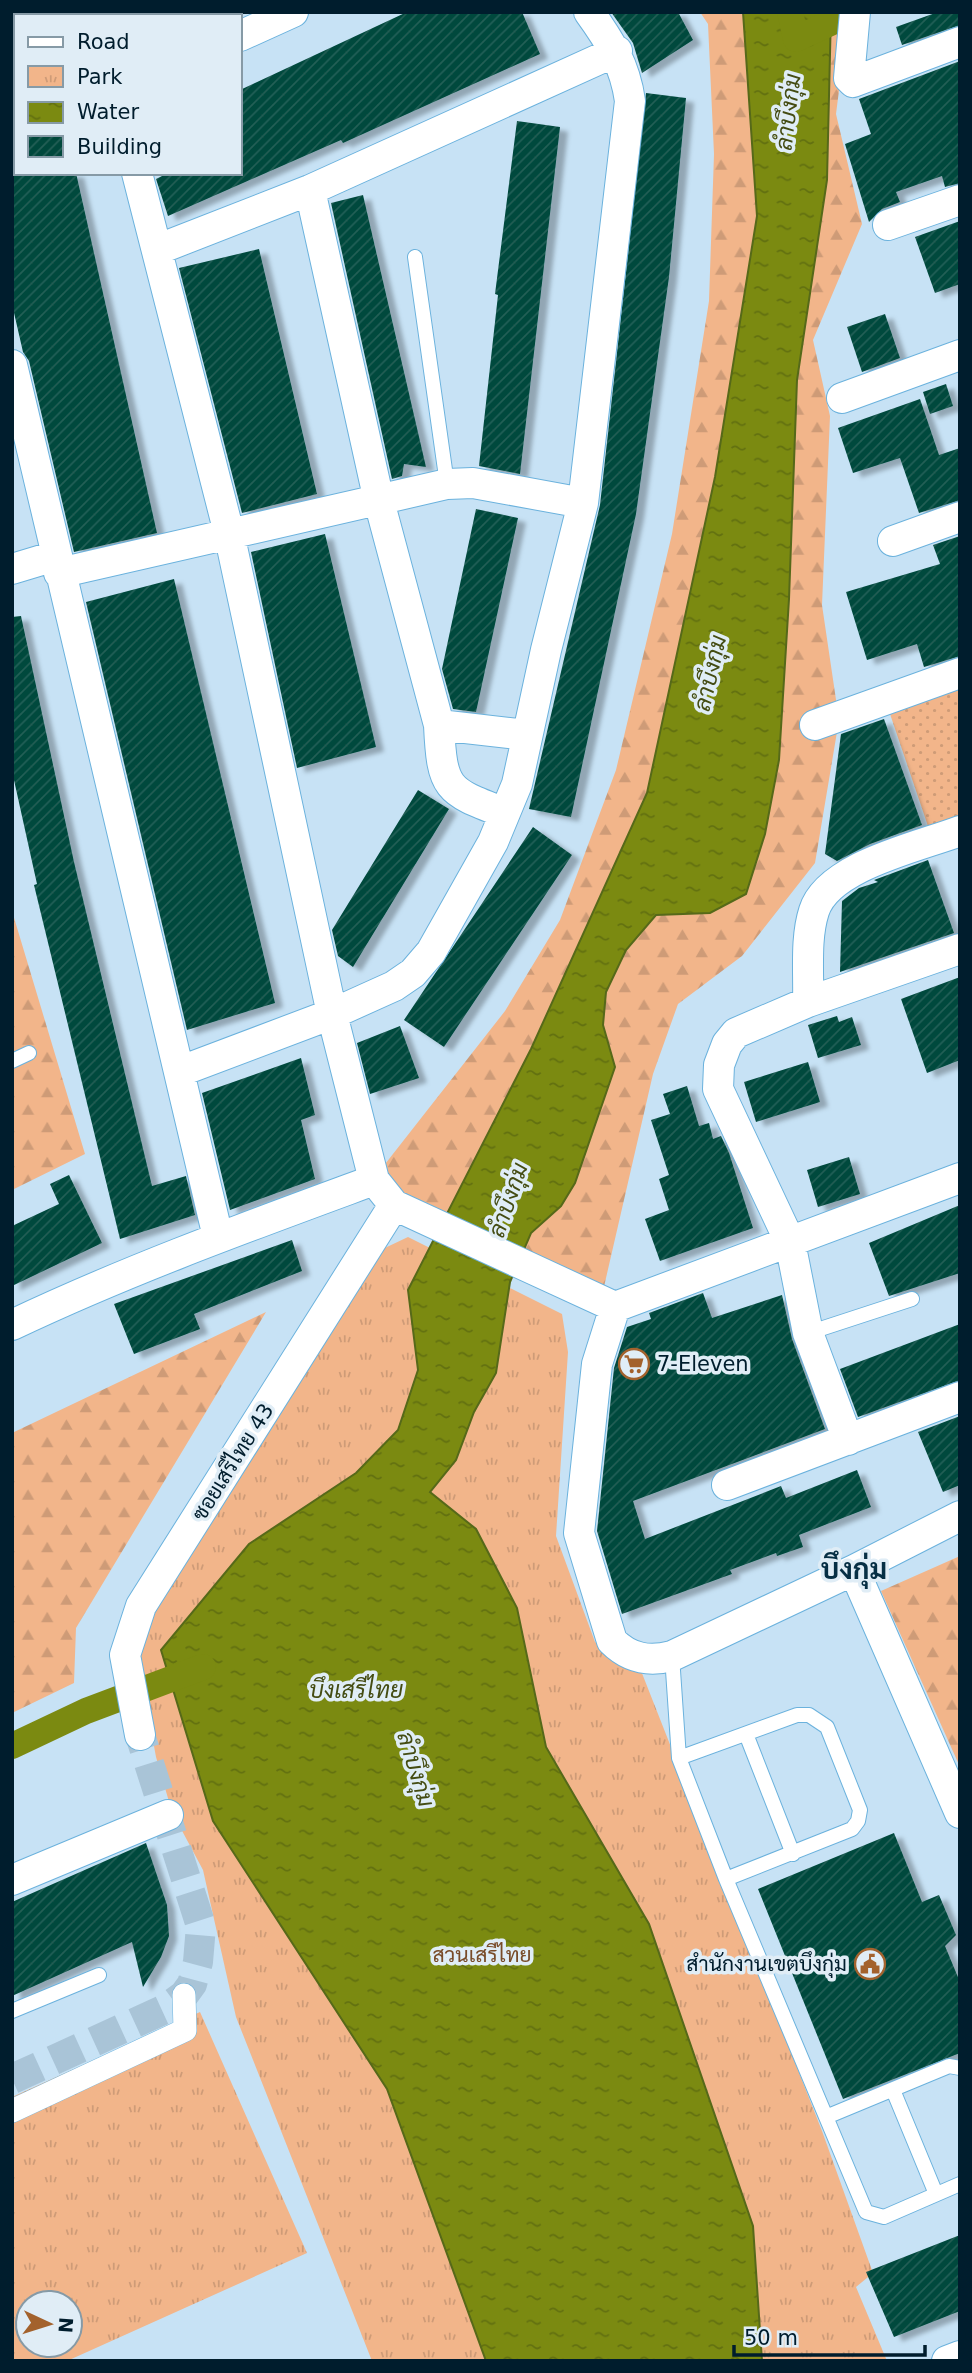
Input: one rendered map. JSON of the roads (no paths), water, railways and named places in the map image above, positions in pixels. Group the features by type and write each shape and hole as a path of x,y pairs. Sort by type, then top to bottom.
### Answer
{"street":[{"path":"242,35 293,12"},
{"path":"181,1071 332,1014 394,986 413,973 431,952 493,842 517,785 583,503 630,101 627,78 617,51 589,12"},
{"path":"853,27 849,78 853,82 960,43"},
{"path":"159,249 310,190 617,51"},
{"path":"138,175 159,249 229,533 332,1014 374,1180 394,1205 423,1216 615,1307 960,1178"},
{"path":"310,190 379,501 439,726 445,777 459,796 505,813"},
{"path":"888,225 960,200"},
{"path":"842,398 960,355"},
{"path":"12,365 57,565 181,1071 218,1237"},
{"path":"12,569 57,565 229,533 447,484 473,483 583,503"},
{"path":"893,541 960,516"},
{"path":"815,725 960,673"},
{"path":"439,726 527,734"},
{"path":"808,1002 810,932 814,911 831,883 853,871 960,831"},
{"path":"848,1440 808,1333 790,1242 718,1089 719,1065 727,1044 736,1033 808,1002 960,949"},
{"path":"12,1325 77,1294 218,1237 374,1180"},
{"name":"ซอยเสรีไทย 43","path":"140,1735 125,1655 141,1606 394,1205"},
{"path":"615,1307 597,1364 579,1533 612,1641 622,1650 651,1661 672,1656 956,1522"},
{"path":"727,1485 960,1397"},
{"path":"854,1570 960,1813"},
{"path":"12,1880 168,1815"},
{"path":"12,2111 185,2030 184,1995"},
{"path":"947,2361 960,2356"}],"lane":[{"path":"415,257 447,484"},
{"path":"12,1061 29,1053"},
{"path":"808,1333 912,1299"},
{"path":"672,1656 679,1758 726,1879 866,2212 884,2217 960,2184"},
{"path":"679,1758 797,1715 820,1720 827,1727 860,1810 858,1821 852,1829 726,1879"},
{"path":"747,1734 793,1854"},
{"path":"12,2011 99,1975"},
{"path":"826,2117 949,2066 960,2068"},
{"path":"893,2090 936,2194"}],"water":[{"name":"บึงเสรีไทย","path":"743,12 831,12 827,180 797,380 789,599 779,760 765,834 746,894 710,913 656,915 626,950 606,992 603,1025 615,1067 575,1183 561,1206 531,1233 510,1282 496,1373 474,1412 456,1460 430,1492 476,1529 517,1608 546,1747 649,1924 753,2226 762,2361 486,2361 387,2089 213,1821 161,1650 249,1544 356,1473 398,1430 418,1370 408,1290 531,1049 647,793 715,477 757,216"}],"waterway":[{"path":"790,12 796,39 854,12"},
{"path":"12,1746 86,1711 203,1667"}],"tunnel":[{"path":"12,2079 165,2009 184,1995 192,1984 198,1962 201,1926 140,1735"}],"place":[{"name":"7-Eleven","path":"634,1364"},
{"name":"สำนักงานเขตบึงกุ่ม","path":"870,1964"}],"district":[{"name":"บึงกุ่ม","path":"854,1569"}],"water label":[{"name":"ลำบึงกุ่ม","path":"788,112"},
{"name":"ลำบึงกุ่ม","path":"710,673"},
{"name":"ลำบึงกุ่ม","path":"508,1200"},
{"name":"ลำบึงกุ่ม","path":"416,1769"}],"park label":[{"name":"สวนเสรีไทย","path":"482,1955"}]}
